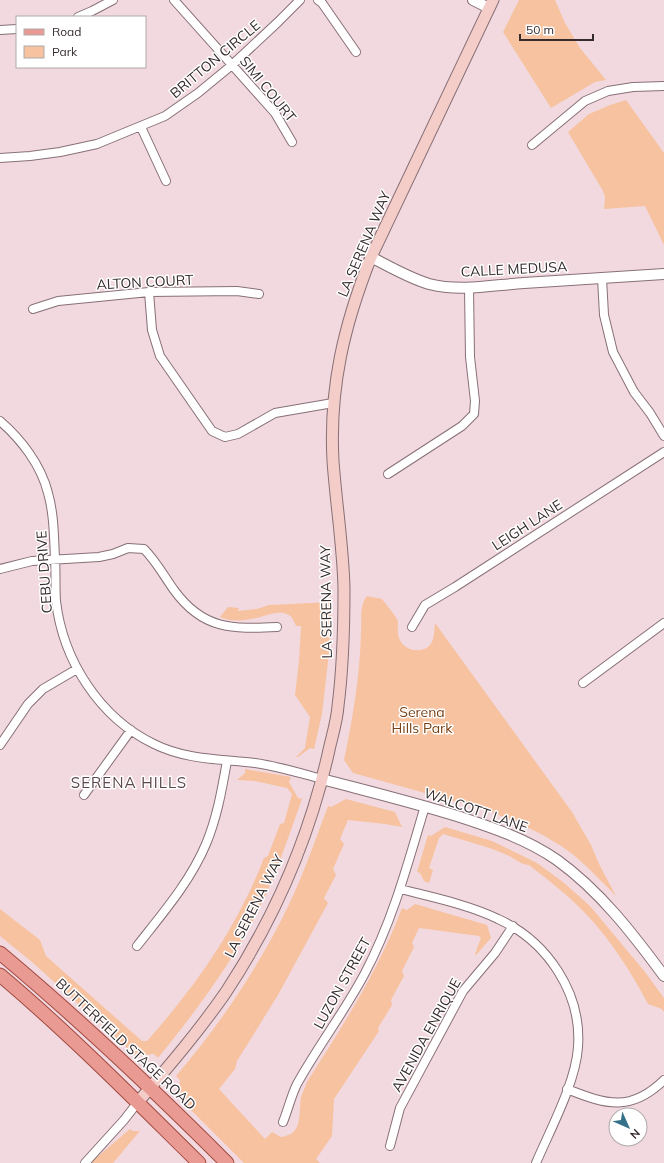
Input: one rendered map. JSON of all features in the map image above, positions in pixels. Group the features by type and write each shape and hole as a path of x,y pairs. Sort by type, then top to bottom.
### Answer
{"main road":[{"name":"LA SERENA WAY","path":"138,1102 168,1068 202,1025 227,990 249,954 274,907 296,857 322,779 338,708 343,648 344,586 333,460 333,403 347,327 357,292 371,257 491,4"},
{"name":"BUTTERFIELD STAGE ROAD","path":"0,952 63,1006 151,1087 227,1163"},
{"path":"0,975 43,1011 199,1163"}],"street":[{"path":"80,16 113,0"},
{"name":"SIMI COURT","path":"174,0 274,114 292,142"},
{"name":"BRITTON CIRCLE","path":"0,158 53,153 98,144 165,116 198,94 232,65 300,0"},
{"path":"318,0 322,3 356,52"},
{"path":"473,0 491,4"},
{"path":"0,30 16,29"},
{"path":"532,145 585,101 608,91 633,87 664,86"},
{"path":"141,127 166,181"},
{"name":"CALLE MEDUSA","path":"371,257 400,273 430,284 469,288 528,282 664,274"},
{"path":"602,278 604,315 613,352 634,392 650,413 664,436"},
{"path":"388,474 462,426 474,414 475,401 470,357 469,288"},
{"name":"ALTON COURT","path":"33,308 58,301 149,292 237,291 259,294"},
{"path":"149,292 152,330 160,356 212,431 225,437 238,434 275,413 333,403"},
{"name":"CEBU DRIVE","path":"0,421 12,432 27,451 39,470 48,492 52,516 56,601 63,631 77,669 85,683 104,706 131,730 154,744 174,752 195,757 256,763 322,779"},
{"name":"LEIGH LANE","path":"412,627 425,605 664,452"},
{"path":"0,569 32,561 99,557 113,554 128,548 144,549 153,558 175,591 190,610 209,621 227,627 277,627"},
{"path":"582,683 664,623"},
{"path":"0,745 28,704 43,689 59,678 77,669"},
{"path":"84,795 131,730"},
{"path":"137,946 178,892 194,867 206,844 215,818 227,761"},
{"name":"WALCOTT LANE","path":"322,779 425,806 502,832 529,843 557,860 595,894 624,924 664,976"},
{"name":"LUZON STREET","path":"284,1122 297,1085 345,1008 365,973 379,944 400,889 425,806"},
{"path":"400,889 477,910 513,926 529,938 542,951 557,969 568,988 574,1005 577,1022 578,1047 567,1090 536,1163"},
{"name":"AVENIDA ENRIQUE","path":"390,1146 400,1108 463,991 495,953 513,926"},
{"path":"567,1090 596,1100 623,1103 640,1098 664,1080"},
{"name":"LA SERENA WAY","path":"85,1163 124,1120 138,1102"}],"green space":[{"path":"519,0 555,0 565,23 580,48 606,80 595,82 551,108 503,32"},
{"path":"626,100 664,153 664,245 645,206 604,209 605,197 603,191 568,132 589,114"},
{"name":"Serena Hills Park","path":"367,596 382,599 394,614 398,622 399,639 404,646 408,648 420,650 428,647 432,642 435,623 572,812 591,845 616,896 566,849 521,825 486,810 353,773 344,760 358,680 361,613 364,600"},
{"path":"331,602 329,653 322,714 314,749 310,748 296,757 305,748 310,717 295,695 301,626 296,626 290,616 283,613 275,613 242,620 229,620 220,617 228,607 239,608 238,611 257,609 269,605"},
{"path":"245,769 291,777 289,782 298,798 302,799 272,880 260,907 238,947 200,1004 158,1058 154,1054 136,1056 32,962 0,936 0,909 40,940 46,956 142,1041 147,1041 199,977 214,954 242,908 264,858 268,856 280,824 284,823 292,794 287,788 255,781 237,780 245,773"},
{"path":"346,799 395,812 402,827 348,820 340,839 344,844 333,869 336,875 324,898 328,903 278,995 237,1061 235,1069 219,1089 265,1139 272,1132 281,1137 288,1135 297,1128 301,1097 307,1082 359,998 393,932 402,908 407,910 415,904 487,925 491,938 476,955 475,954 481,938 479,936 419,928 412,943 414,947 402,971 404,976 391,1000 392,1005 378,1028 379,1031 334,1099 332,1136 316,1159 320,1163 244,1163 179,1098 180,1080 176,1076 209,1035 240,992 267,947 296,889 328,806 331,807"},
{"path":"445,827 492,841 537,863 563,882 590,906 645,972 664,998 664,1012 662,1009 648,1004 620,957 585,913 565,894 529,865 521,863 493,849 443,834 439,838 429,868 433,870 429,883 424,881 420,873 417,872 428,835 431,836"},
{"path":"130,1129 133,1131 140,1131 113,1163 90,1163"}],"district":[{"name":"SERENA HILLS","path":"129,782"}]}
